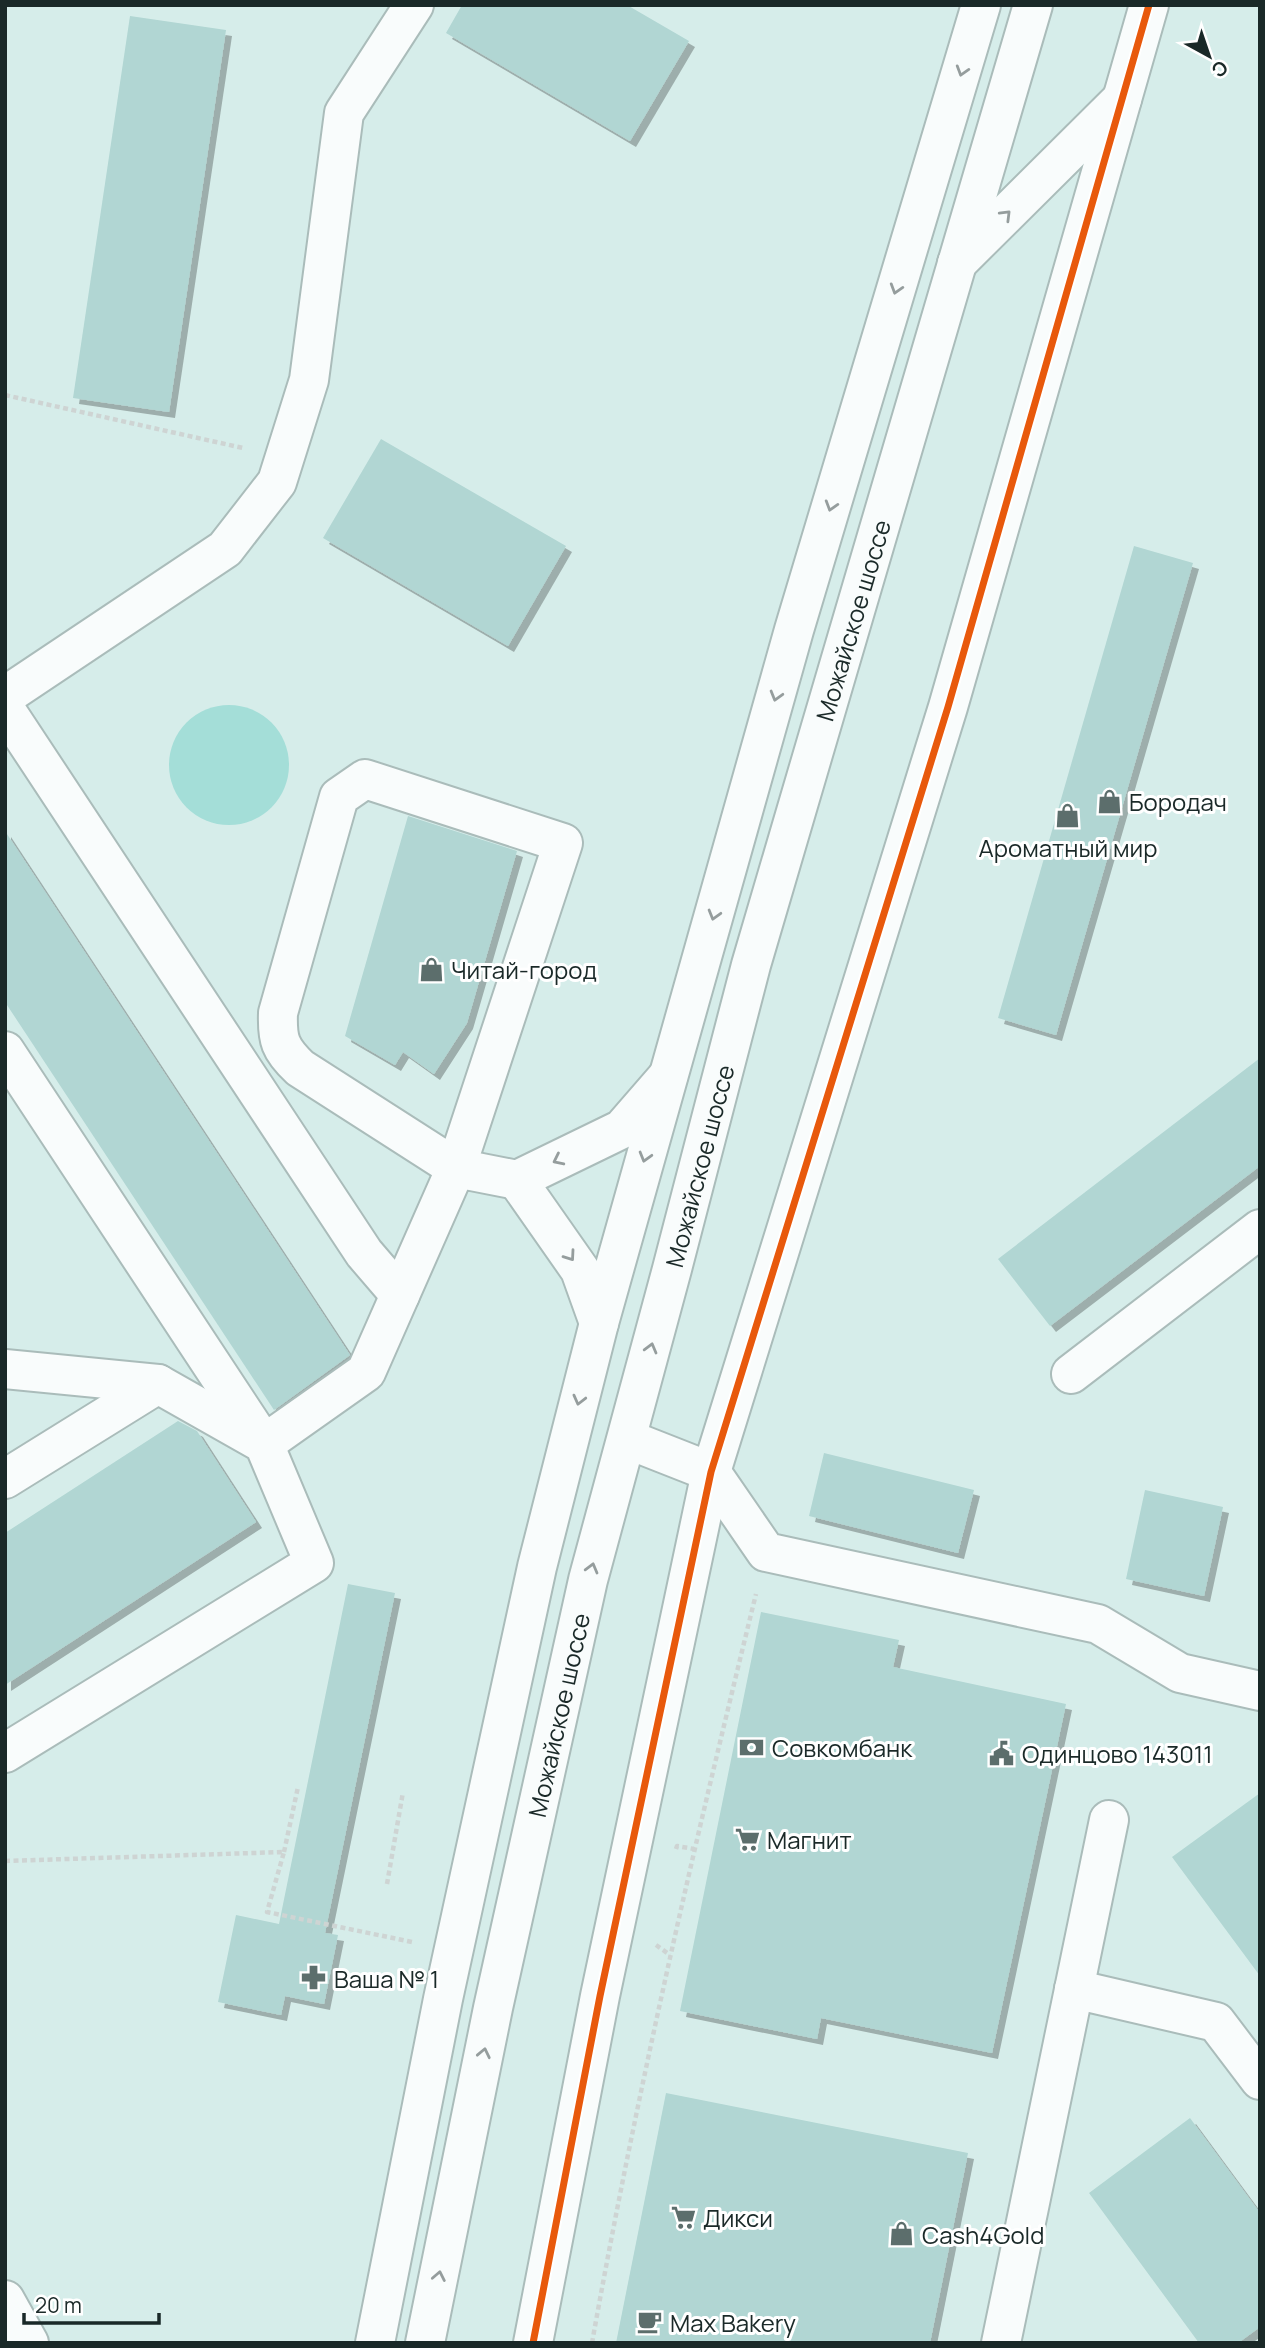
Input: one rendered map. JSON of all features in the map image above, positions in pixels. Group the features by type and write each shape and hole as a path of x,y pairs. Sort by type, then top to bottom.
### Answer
{"main road":[{"path":"5,696 225,549 277,482 309,380 344,113 414,5"},
{"name":"Можайское шоссе","path":"375,2343 443,1999 534,1580 599,1323 798,617 981,5"},
{"name":"Можайское шоссе","path":"425,2343 493,2008 588,1580 751,965 1033,5"},
{"path":"533,2343 600,1996 711,1472 948,707 1149,5"},
{"path":"957,263 1124,97"},
{"path":"5,709 364,1253 400,1295"},
{"path":"264,1444 366,1372 456,1168 563,843 365,779 340,797 278,1013 277,1033 284,1053 300,1068 456,1168 517,1180 622,1129 668,1076"},
{"path":"5,1051 264,1444 314,1563 5,1753"},
{"path":"517,1180 580,1270 599,1323"},
{"path":"1071,1374 1260,1229"},
{"path":"5,1369 158,1384 264,1444"},
{"path":"5,1479 158,1384"},
{"path":"627,1439 711,1472 766,1552 1098,1625 1180,1673 1260,1691"},
{"path":"1001,2343 1109,1820"},
{"path":"1074,1989 1216,2022 1260,2080"},
{"path":"5,2300 29,2343"}],"path":[{"path":"5,395 285,456"},
{"path":"592,2343 670,1955 766,1552"},
{"path":"298,1787 267,1912 414,1942"},
{"path":"387,1884 403,1792"},
{"path":"677,1846 694,1849"},
{"path":"5,1861 284,1852"},
{"path":"654,1944 670,1955"}],"shaded area":[{"path":"229,705 252,709 271,723 285,742 289,765 285,788 271,807 252,821 229,825 206,821 187,807 173,788 169,765 173,742 187,723 206,709"}],"building":[{"path":"462,5 627,5 689,41 630,141 446,33"},
{"path":"130,16 226,30 169,412 73,398"},
{"path":"381,439 566,546 508,646 323,538"},
{"path":"1134,546 1193,563 1056,1035 998,1018"},
{"path":"408,816 517,851 467,1023 434,1074 403,1052 395,1065 345,1036"},
{"path":"5,831 350,1355 274,1410 5,1002"},
{"path":"1260,1058 1260,1166 1050,1326 998,1259"},
{"path":"178,1421 197,1431 256,1522 5,1685 5,1533"},
{"path":"824,1453 974,1490 958,1553 809,1516"},
{"path":"1145,1490 1223,1507 1204,1596 1126,1579"},
{"path":"348,1584 395,1593 325,1933 338,1935 324,2004 285,1996 281,2015 218,2002 236,1915 279,1924"},
{"path":"761,1612 899,1640 893,1667 1066,1704 992,2053 821,2018 817,2039 680,2011"},
{"path":"1260,1793 1260,1976 1172,1857"},
{"path":"666,2093 968,2153 930,2343 616,2343"},
{"path":"1190,2118 1260,2213 1260,2327 1238,2343 1199,2343 1089,2193"}],"cycle path":[{"path":"533,2343 600,1996 711,1472 948,707 1149,5"}],"place":[{"name":"Бородач","path":"1109,801"},
{"name":"Ароматный мир","path":"1068,816"},
{"name":"Читай-город","path":"431,969"},
{"name":"Совкомбанк","path":"752,1747"},
{"name":"Одинцово 143011","path":"1002,1753"},
{"name":"Магнит","path":"747,1839"},
{"name":"Ваша № 1","path":"314,1978"},
{"name":"Дикси","path":"683,2217"},
{"name":"Cash4Gold","path":"902,2234"},
{"name":"Max Bakery","path":"650,2322"}]}
